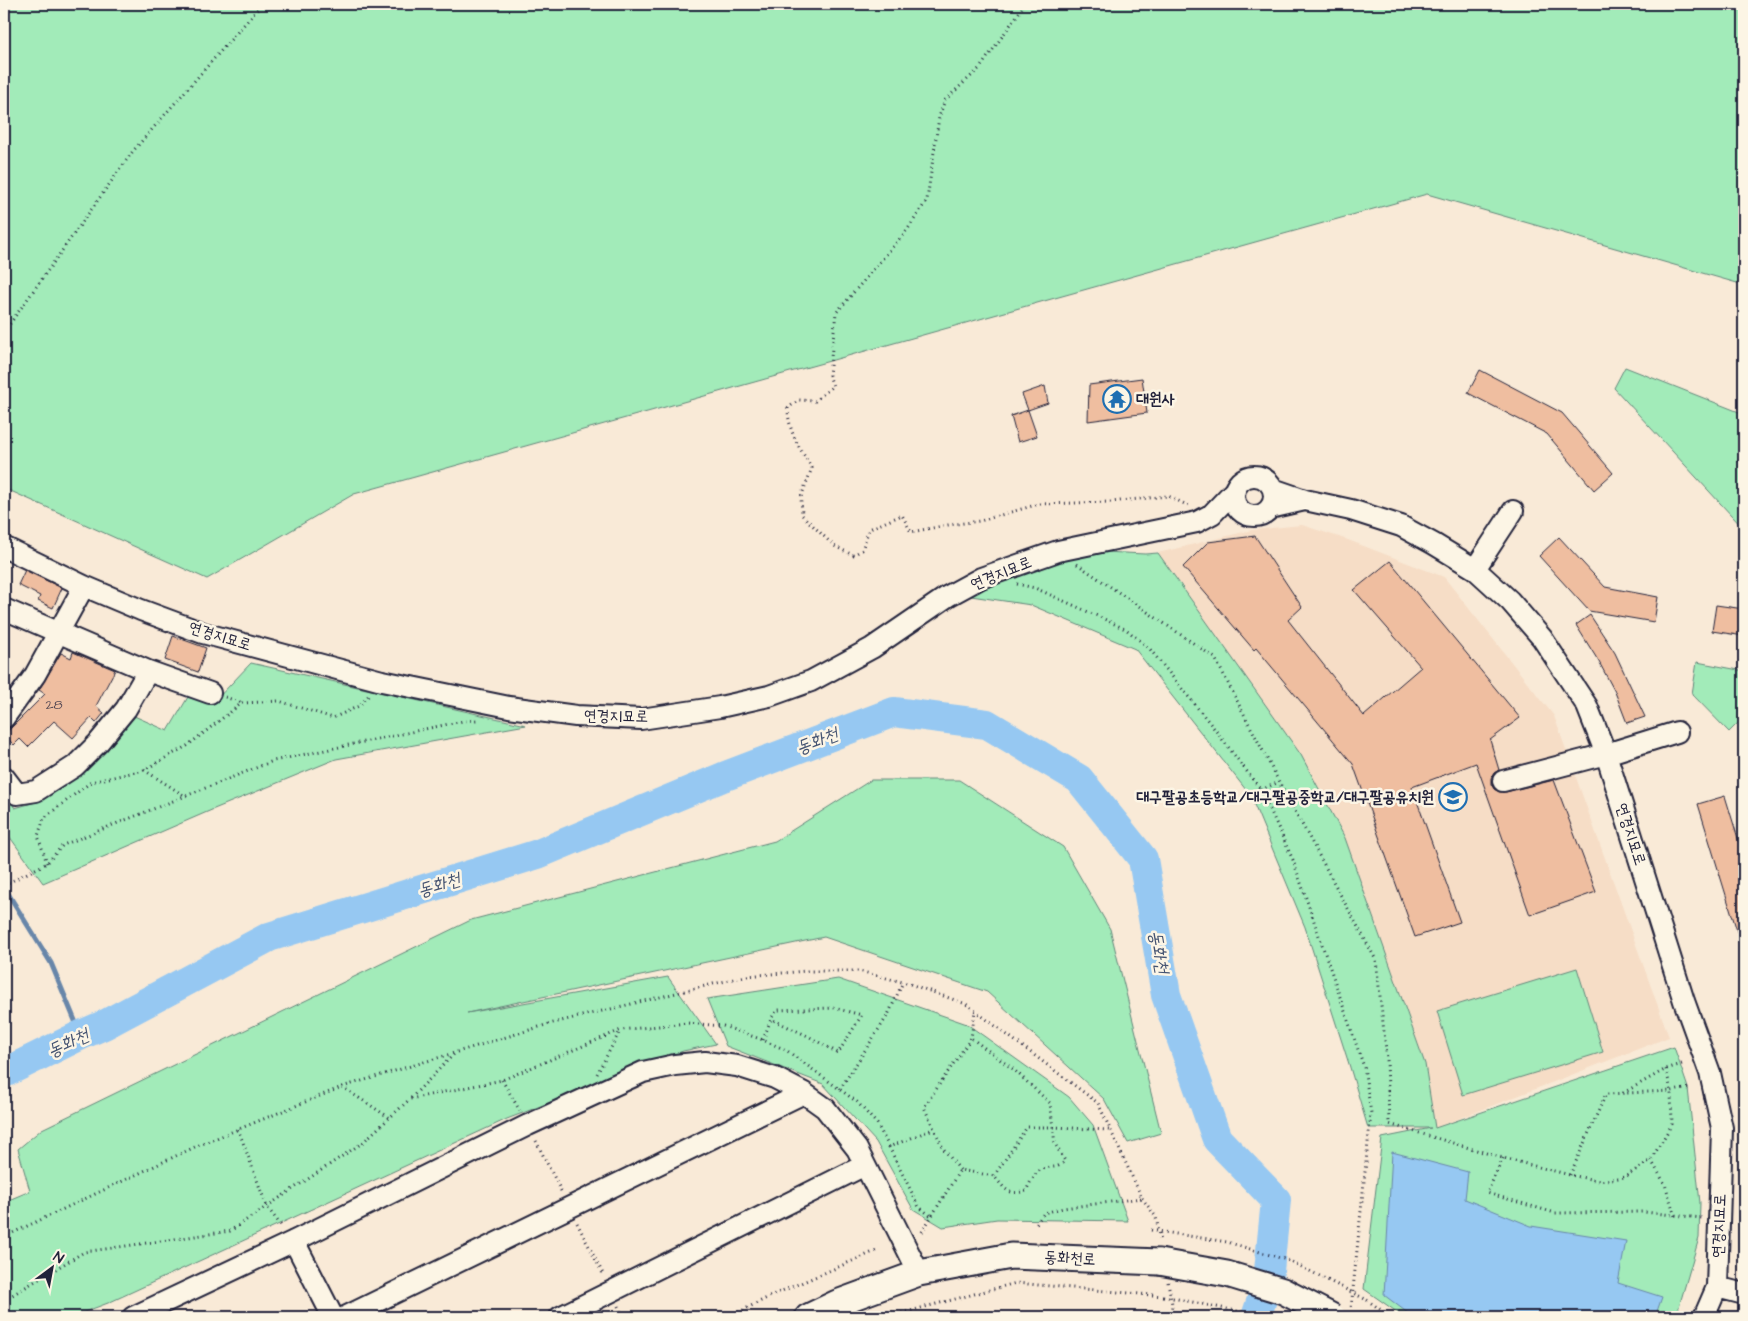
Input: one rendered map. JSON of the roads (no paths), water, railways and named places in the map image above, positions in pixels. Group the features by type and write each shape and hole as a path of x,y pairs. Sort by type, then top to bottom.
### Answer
{"main road":[{"name":"동화천로","path":"808,1317 837,1303 918,1273 1011,1256 1159,1262 1227,1274 1283,1291 1333,1317"}],"street":[{"path":"1203,511 1240,511 1252,517 1259,516 1272,498 1264,478 1251,476 1240,481 1234,492 1233,499 1240,511"},
{"path":"1203,511 1234,492"},
{"name":"연경지묘로","path":"1272,498 1305,500 1351,510 1401,526 1475,569 1510,601 1542,638 1587,706 1606,754 1681,991 1710,1073 1722,1128 1717,1288 1704,1317"},
{"name":"연경지묘로","path":"4,547 84,586 203,633 382,681 509,707 576,716 641,719 769,696 811,681 872,648 948,596 981,578 1058,551 1197,522 1203,511"},
{"path":"1475,569 1513,511"},
{"path":"4,718 35,674 84,586"},
{"path":"4,609 148,671 210,693"},
{"path":"4,777 17,794 36,790 75,766 98,743 126,709 148,671"},
{"path":"1503,781 1606,754 1676,732"},
{"path":"132,1317 290,1236 643,1072 675,1065 705,1062 737,1066 775,1078 804,1093 825,1108 845,1131 857,1149 918,1273"},
{"path":"345,1317 804,1093"},
{"path":"560,1317 865,1165"},
{"path":"290,1236 333,1317"},
{"path":"1717,1288 1744,1294"}],"water":[{"path":"1392,1152 1468,1172 1465,1199 1531,1226 1626,1241 1618,1283 1662,1297 1655,1317 1413,1317 1384,1295"}],"waterway":[{"name":"동화천","path":"4,1073 104,1025 269,937 538,854 723,777 894,712 987,724 1079,779 1143,859 1166,995 1217,1139 1276,1200 1268,1281 1256,1317"},
{"path":"4,887 51,963 81,1035"}],"place":[{"name":"대원사","path":"1117,399"},
{"name":"대구팔공초등학교/대구팔공중학교/대구팔공유치원","path":"1453,797"}]}
